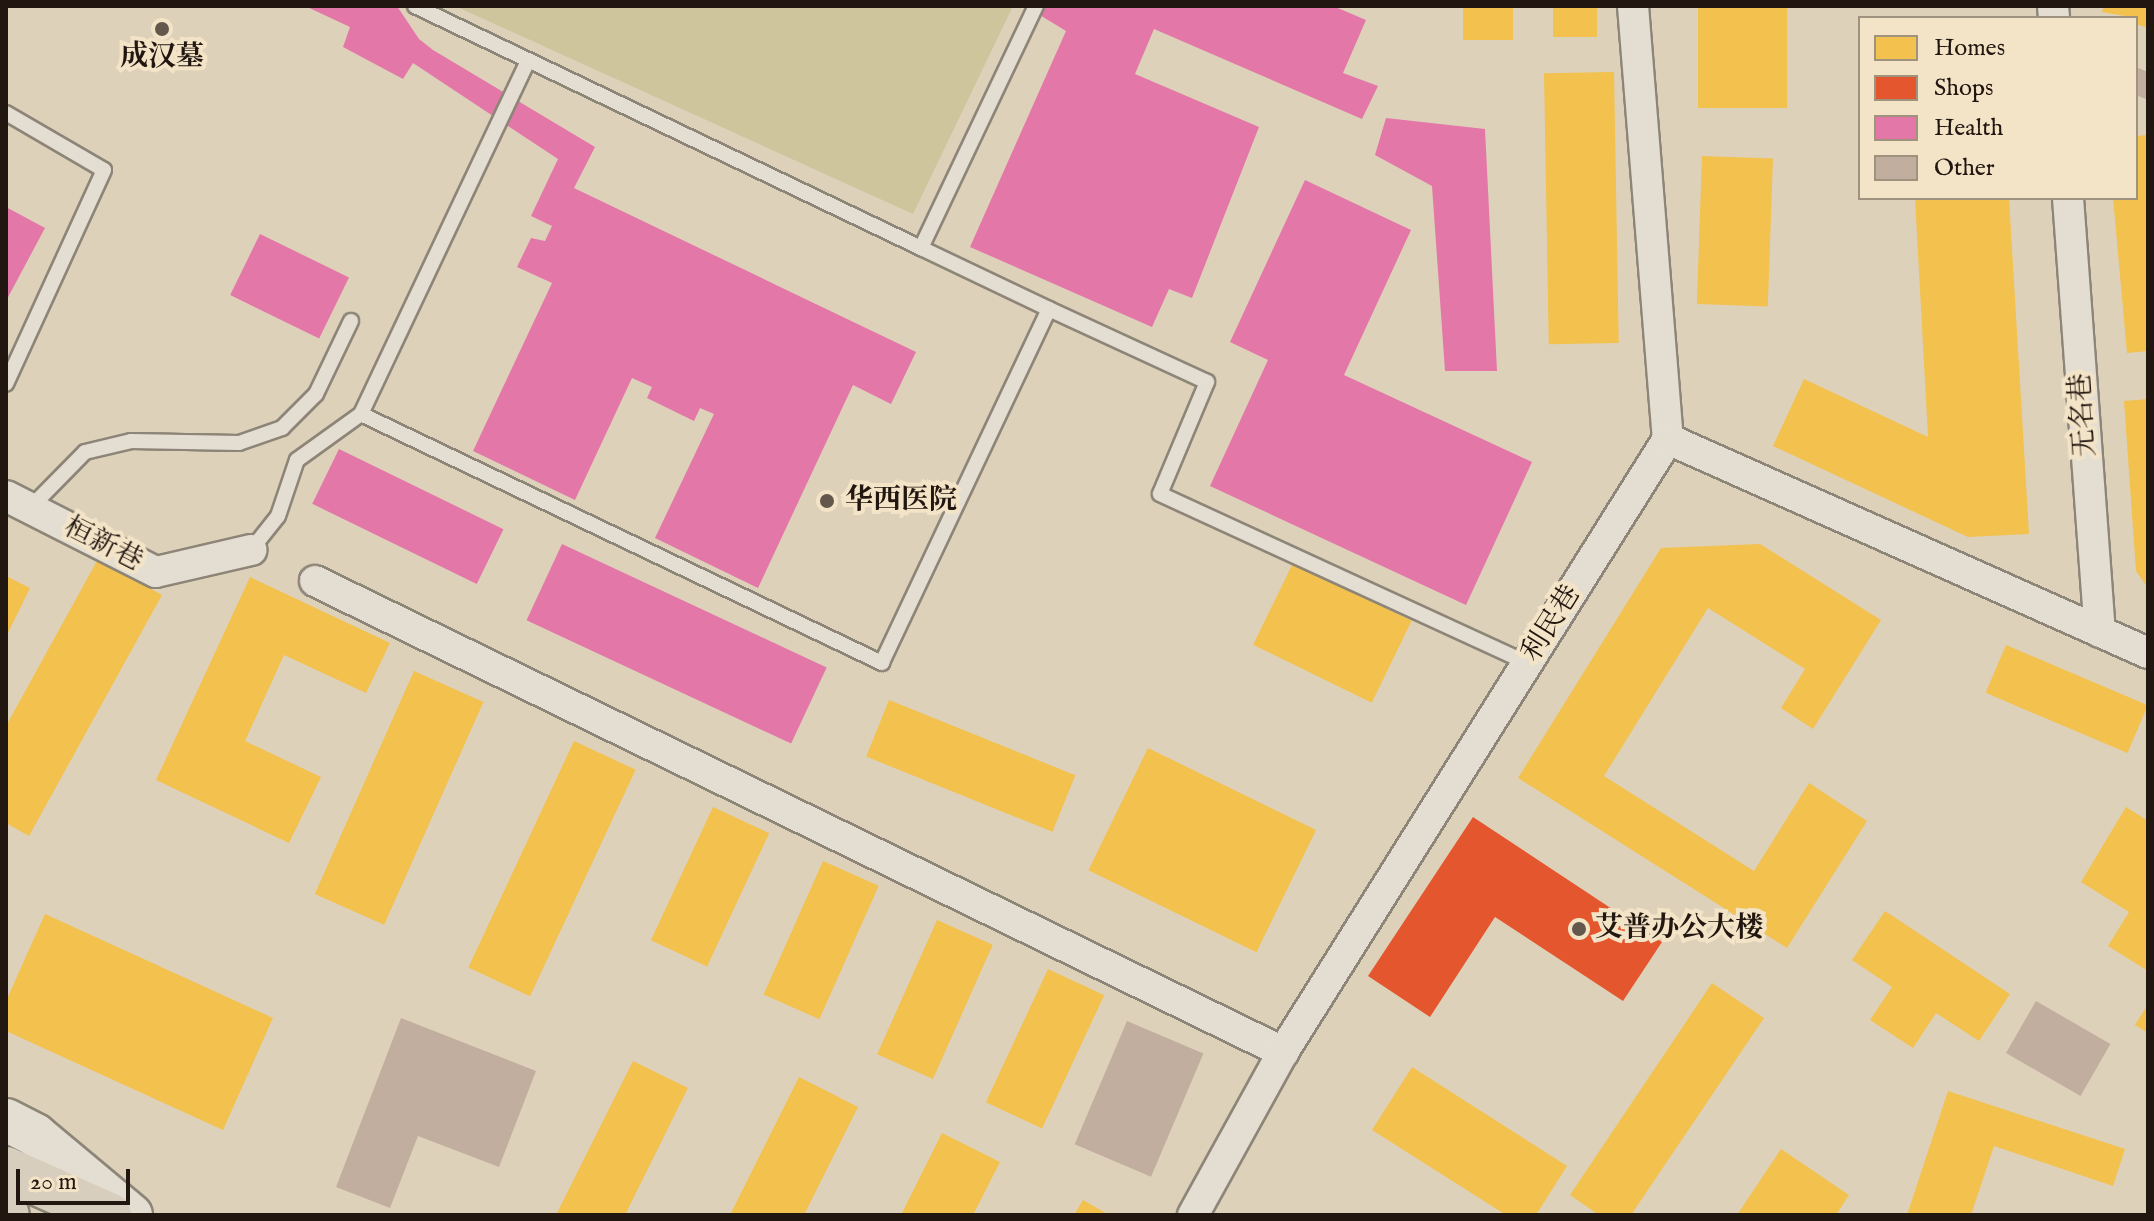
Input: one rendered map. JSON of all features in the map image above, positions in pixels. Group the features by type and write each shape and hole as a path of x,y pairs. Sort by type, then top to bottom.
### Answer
{"main road":[{"path":"6,1120 35,1135 131,1215"},
{"path":"6,1169 109,1215"}],"street":[{"path":"1633,6 1668,439 2148,653"},
{"name":"无名巷","path":"2068,200 2100,632"},
{"name":"利民巷","path":"1193,1215 1283,1052 1668,439"},
{"name":"桓新巷","path":"18,502 156,572 251,550"},
{"path":"315,581 1283,1052"}],"lane":[{"path":"415,6 1207,382 1160,494 1527,663"},
{"path":"921,248 1036,6"},
{"path":"251,550 278,516 297,460 361,414 528,60"},
{"path":"6,113 104,170 6,384"},
{"path":"361,414 882,663 1049,309"},
{"path":"18,502 85,452 131,441 239,443 282,428 316,394 351,321"}],"shaded area":[{"path":"455,6 1013,6 913,214"}],"building: Homes":[{"path":"1463,6 1513,6 1513,40 1463,40"},
{"path":"1553,6 1597,6 1597,37 1553,37"},
{"path":"1698,6 1787,6 1787,108 1698,108"},
{"path":"2104,6 2148,6 2148,28 2138,25 2138,16 2102,12"},
{"path":"1614,72 1619,343 1549,344 1544,73"},
{"path":"2148,135 2148,351 2127,353 2113,200 2138,200 2138,136"},
{"path":"1702,156 1773,158 1768,306 1697,304"},
{"path":"1915,200 2009,200 2029,534 1968,537 1773,446 1804,379 1928,437"},
{"path":"2148,399 2148,588 2136,571 2124,401"},
{"path":"1760,544 1881,620 1813,729 1781,708 1805,669 1708,608 1604,776 1754,871 1809,783 1867,821 1787,948 1518,778 1661,548"},
{"path":"98,559 162,595 29,836 6,823 6,726"},
{"path":"1293,563 1412,621 1372,703 1253,645"},
{"path":"6,576 30,588 6,637"},
{"path":"250,577 390,643 366,693 284,655 245,741 321,777 289,843 156,780"},
{"path":"2006,645 2148,705 2127,753 1986,693"},
{"path":"414,671 483,702 384,925 315,894"},
{"path":"889,700 1075,775 1053,832 866,757"},
{"path":"574,741 636,770 530,996 468,968"},
{"path":"1148,748 1316,830 1256,952 1088,870"},
{"path":"713,807 769,833 707,966 651,940"},
{"path":"2126,807 2148,821 2148,971 2108,946 2129,912 2081,882"},
{"path":"823,861 879,886 819,1019 764,994"},
{"path":"1885,911 2010,994 1979,1041 1936,1013 1913,1048 1870,1020 1892,987 1852,960"},
{"path":"45,914 273,1018 223,1130 6,1031 6,1001"},
{"path":"937,920 993,945 933,1079 877,1054"},
{"path":"1048,969 1104,995 1042,1128 986,1102"},
{"path":"1712,983 1764,1018 1631,1215 1599,1215 1570,1195"},
{"path":"2148,1004 2148,1033 2135,1025"},
{"path":"633,1061 688,1088 625,1215 556,1215"},
{"path":"1412,1067 1567,1166 1536,1215 1506,1215 1372,1130"},
{"path":"799,1077 858,1107 804,1215 730,1215"},
{"path":"1948,1091 2125,1149 2113,1186 1994,1146 1971,1215 1907,1215"},
{"path":"942,1133 1000,1162 973,1215 901,1215"},
{"path":"1781,1149 1849,1195 1836,1215 1737,1215"},
{"path":"1083,1200 1109,1215 1074,1215"}],"building: Shops":[{"name":"艾普办公大楼","path":"1473,817 1662,942 1623,1001 1495,917 1430,1017 1368,976"}],"building: Health":[{"path":"305,6 397,6 419,39 433,50 595,147 574,188 916,352 891,404 853,385 758,588 655,538 714,414 700,408 694,421 647,398 652,387 632,378 575,500 473,451 552,283 517,267 531,238 545,241 552,226 531,216 558,159 413,63 403,79 343,47 350,27"},
{"path":"1025,6 1333,6 1366,20 1343,73 1378,86 1362,119 1154,29 1135,74 1259,127 1192,298 1169,289 1152,327 970,247 1066,31"},
{"path":"1386,118 1485,129 1497,371 1445,371 1432,186 1375,155"},
{"path":"1305,180 1411,230 1344,375 1532,462 1466,605 1210,486 1268,360 1230,342"},
{"path":"6,207 45,228 6,301"},
{"path":"260,234 349,277 319,339 230,295"},
{"path":"339,449 503,529 477,584 312,504"},
{"path":"562,544 827,667 791,744 527,620"}],"building: Other":[{"path":"2138,68 2148,72 2148,100 2138,96"},
{"path":"2036,1001 2110,1044 2080,1096 2006,1053"},
{"path":"401,1018 536,1071 499,1167 418,1136 390,1208 336,1187"},
{"path":"1127,1021 1203,1053 1151,1177 1075,1144"}],"place":[{"name":"成汉墓","path":"162,29"},
{"name":"华西医院","path":"827,501"},
{"name":"艾普办公大楼","path":"1579,929"}]}
